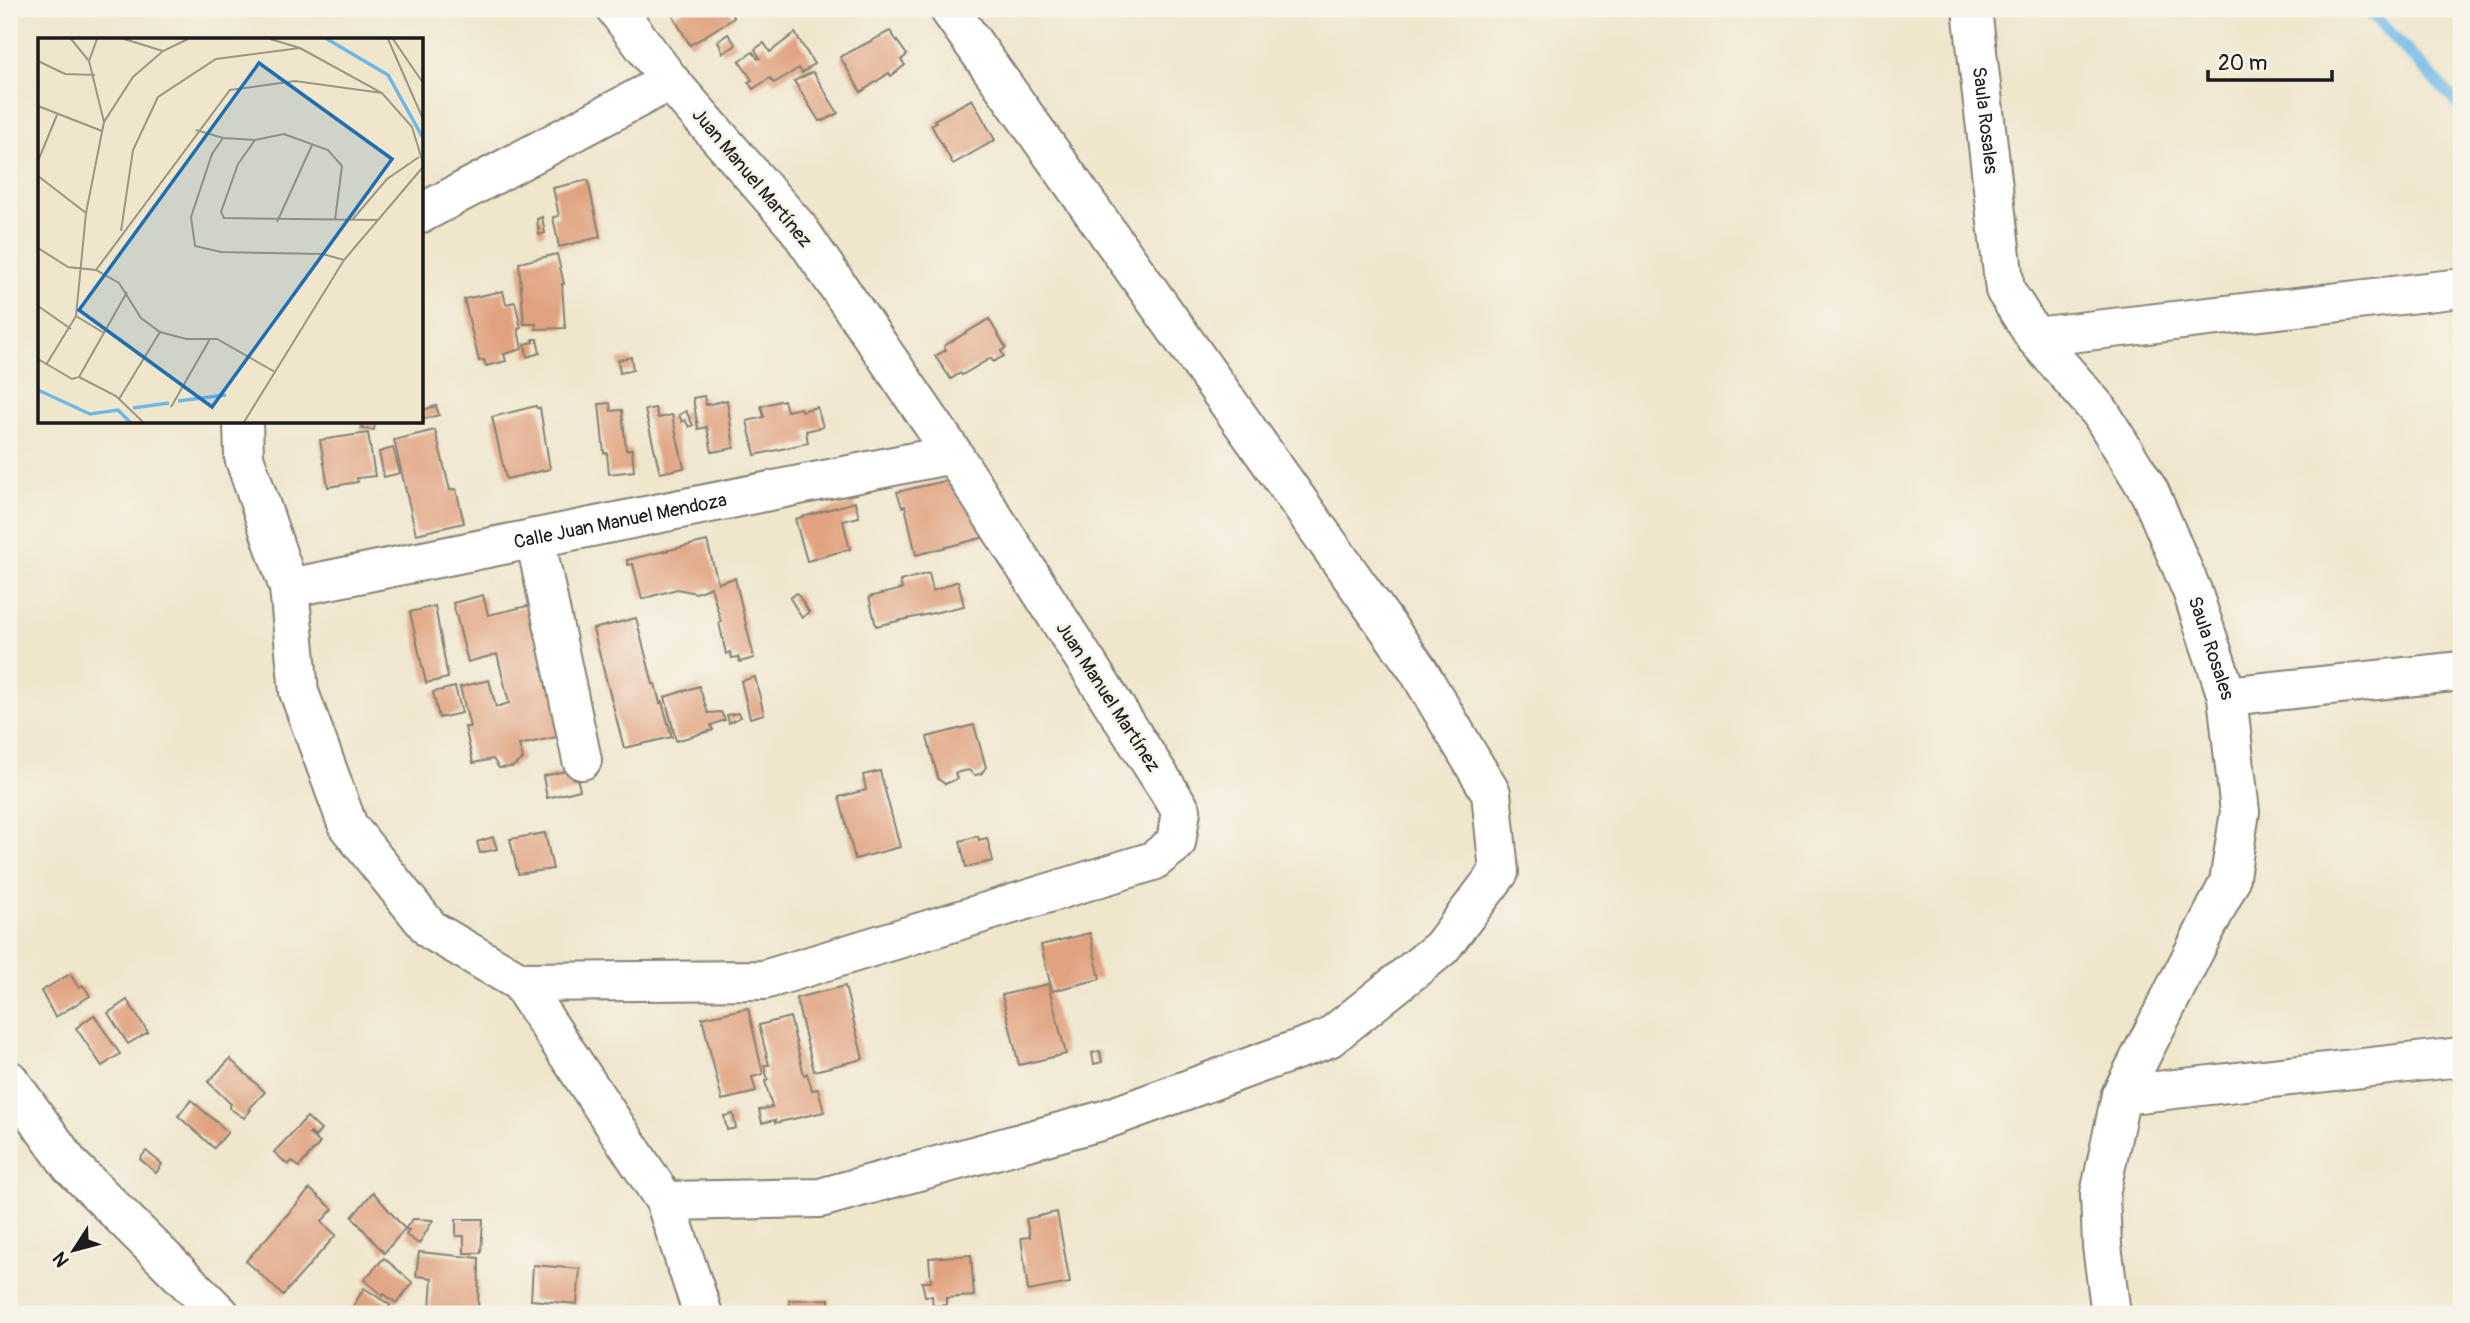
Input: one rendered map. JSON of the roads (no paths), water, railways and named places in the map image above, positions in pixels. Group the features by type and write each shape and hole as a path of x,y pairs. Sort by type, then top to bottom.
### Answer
{"street":[{"name":"Juan Manuel Martínez","path":"520,982 764,980 1153,862 1176,843 1181,810 953,454 798,228 670,81 616,9"},
{"path":"665,1201 820,1198 1104,1120 1329,1038 1441,948 1499,872 1491,793 1418,670 949,9"},
{"name":"Saula Rosales","path":"1972,9 2005,290 2035,337 2100,412 2150,493 2192,591 2227,696 2240,811 2229,883 2121,1095 2100,1194 2102,1246 2111,1314"},
{"path":"424,212 670,81"},
{"path":"2035,337 2461,288"},
{"path":"243,424 244,457 289,588 299,692 348,826 431,930 520,982 665,1201 703,1314"},
{"name":"Calle Juan Manuel Mendoza","path":"289,588 953,454"},
{"path":"535,538 582,760"},
{"path":"2227,696 2461,671"},
{"path":"2121,1095 2461,1057"},
{"path":"9,1080 70,1165 220,1314"}],"waterway":[{"path":"2367,9 2461,107"}]}
